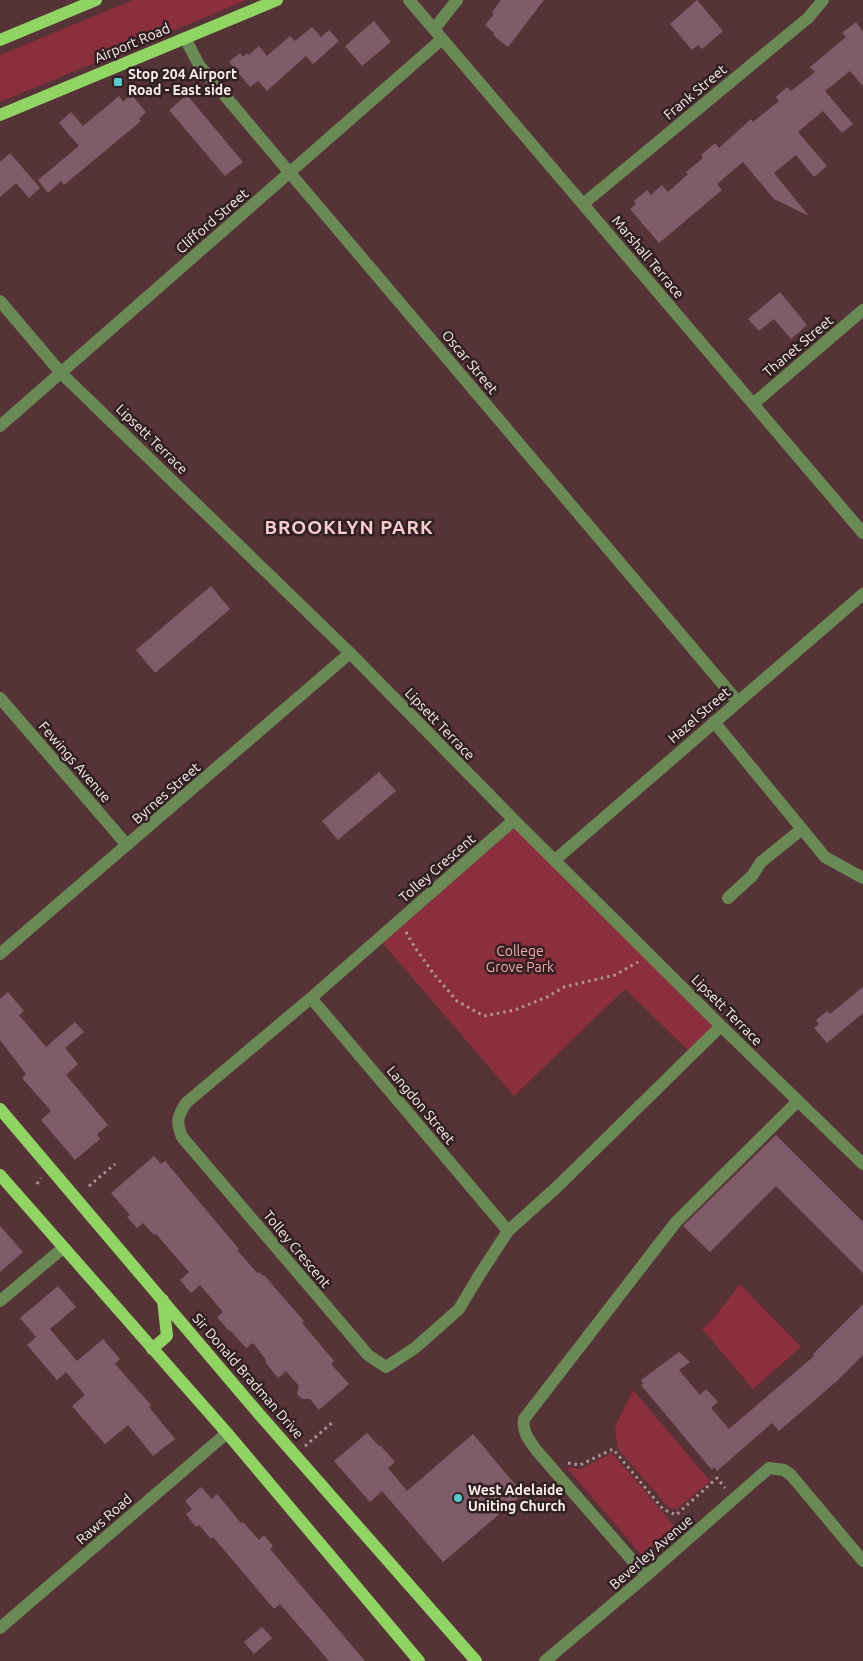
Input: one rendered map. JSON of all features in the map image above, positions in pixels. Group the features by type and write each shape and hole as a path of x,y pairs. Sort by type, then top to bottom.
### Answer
{"main road":[{"path":"0,40 96,0"},
{"name":"Airport Road","path":"0,115 277,0"},
{"name":"Sir Donald Bradman Drive","path":"0,1108 295,1454 476,1661"},
{"path":"0,1175 227,1433 419,1661"},
{"path":"152,1349 167,1336 163,1300"}],"street":[{"name":"Marshall Terrace","path":"409,0 863,533"},
{"name":"Clifford Street","path":"0,426 290,173 438,34 457,0"},
{"name":"Frank Street","path":"583,204 808,18 823,0"},
{"name":"Oscar Street","path":"185,38 199,65 738,702"},
{"name":"Lipsett Terrace","path":"0,301 62,373 350,653 514,820 863,1164"},
{"name":"Thanet Street","path":"753,404 863,310"},
{"name":"Hazel Street","path":"555,860 863,594"},
{"name":"Byrnes Street","path":"0,954 350,653"},
{"name":"Fewings Avenue","path":"0,698 128,845"},
{"path":"714,722 825,857 863,878"},
{"name":"Tolley Crescent","path":"514,820 311,998 186,1103 179,1115 177,1125 182,1137 368,1355 386,1367 415,1348 459,1309 508,1231 558,1186 721,1026"},
{"path":"728,898 752,876 761,862 802,828"},
{"name":"Langdon Street","path":"311,998 508,1231"},
{"path":"646,1576 537,1451 528,1439 523,1427 524,1419 676,1222 798,1101"},
{"path":"0,1301 63,1248"},
{"name":"Raws Road","path":"0,1628 227,1433"},
{"name":"Beverley Avenue","path":"545,1661 646,1576 769,1468 784,1470 791,1475 863,1561"}],"path":[{"path":"400,921 414,946 457,1000 484,1016 515,1010 547,997 564,987 615,975 636,964 648,953"},
{"path":"89,1186 115,1164"},
{"path":"37,1184 41,1177"},
{"path":"295,1454 334,1422"},
{"path":"562,1462 580,1465 613,1449 663,1509 676,1515 717,1478 734,1499"}],"green space":[{"path":"133,0 247,0 0,102 0,55"},
{"name":"College Grove Park","path":"514,820 721,1026 692,1054 625,989 514,1096 379,939"},
{"path":"740,1284 801,1347 753,1389 702,1329 714,1318"},
{"path":"633,1390 710,1481 677,1509 669,1508 618,1449 615,1427"},
{"path":"612,1453 678,1530 645,1559 566,1467 581,1469"}],"building":[{"path":"501,0 544,0 508,47 493,35 494,33 485,25 494,14 492,12"},
{"path":"697,0 723,31 702,49 698,45 692,50 670,24"},
{"path":"374,21 391,42 362,66 345,46"},
{"path":"856,22 863,32 863,86 850,71 825,91 853,124 842,133 823,111 798,132 827,166 814,177 796,155 774,173 809,216 774,199 743,162 717,184 722,190 659,243 630,209 636,204 634,201 647,190 651,195 662,185 668,192 688,174 686,172 703,158 701,155 715,143 719,148 751,119 753,122 779,101 776,97 787,87 791,91 815,72 810,67 846,37 842,33"},
{"path":"312,27 321,37 329,30 339,41 313,64 306,56 267,91 258,81 250,87 229,62 240,53 243,57 247,53 249,55 259,46 267,56 290,36 295,41"},
{"path":"131,94 146,112 139,119 141,121 64,185 61,181 48,193 38,180 79,146 59,123 71,112 83,126 119,96 123,102"},
{"path":"187,95 243,162 225,176 169,110"},
{"path":"10,153 40,188 29,198 16,183 0,197 0,162"},
{"path":"780,292 807,325 791,339 774,319 759,331 748,319"},
{"path":"211,586 230,609 155,673 136,650"},
{"path":"379,772 396,791 338,840 322,821"},
{"path":"863,987 863,1013 827,1043 814,1028 819,1024 816,1020 827,1011 830,1014"},
{"path":"8,992 24,1011 19,1015 46,1047 75,1022 84,1032 65,1048 78,1064 66,1075 108,1125 97,1134 100,1139 75,1160 41,1120 51,1111 22,1078 26,1074 0,1040 0,999"},
{"path":"776,1135 863,1222 863,1273 776,1186 710,1252 683,1226"},
{"path":"154,1156 161,1164 165,1161 239,1249 237,1250 257,1273 259,1272 264,1275 304,1321 302,1323 334,1361 331,1364 349,1384 319,1410 310,1399 302,1399 297,1394 299,1386 286,1371 278,1378 253,1343 246,1348 229,1331 217,1317 223,1312 200,1285 191,1293 180,1280 189,1272 156,1234 154,1235 143,1223 137,1228 127,1217 130,1215 111,1193"},
{"path":"0,1226 23,1252 0,1272"},
{"path":"58,1286 76,1307 50,1329 77,1361 103,1339 120,1359 115,1364 151,1405 149,1407 175,1439 153,1456 128,1425 105,1444 72,1406 85,1395 66,1372 57,1380 27,1345 36,1337 20,1318"},
{"path":"863,1304 863,1355 838,1380 779,1431 772,1423 717,1471 714,1467 712,1470 641,1385 643,1384 641,1380 679,1352 690,1362 679,1370 700,1395 706,1389 718,1402 711,1408 729,1429 814,1356 813,1354"},
{"name":"West Adelaide Uniting Church","path":"367,1433 395,1462 388,1468 407,1491 473,1434 523,1494 443,1562 382,1491 370,1502 334,1461"},
{"path":"201,1487 212,1499 217,1494 241,1523 243,1522 259,1540 264,1535 273,1546 270,1549 365,1661 329,1661 280,1604 274,1609 213,1537 211,1539 199,1525 196,1527 186,1514 192,1509 185,1501"},
{"path":"262,1627 272,1638 254,1654 244,1642"}],"place":[{"name":"Stop 204 Airport Road - East side","path":"118,82"},
{"name":"West Adelaide Uniting Church","path":"458,1498"}],"district":[{"name":"BROOKLYN PARK","path":"349,527"}]}
